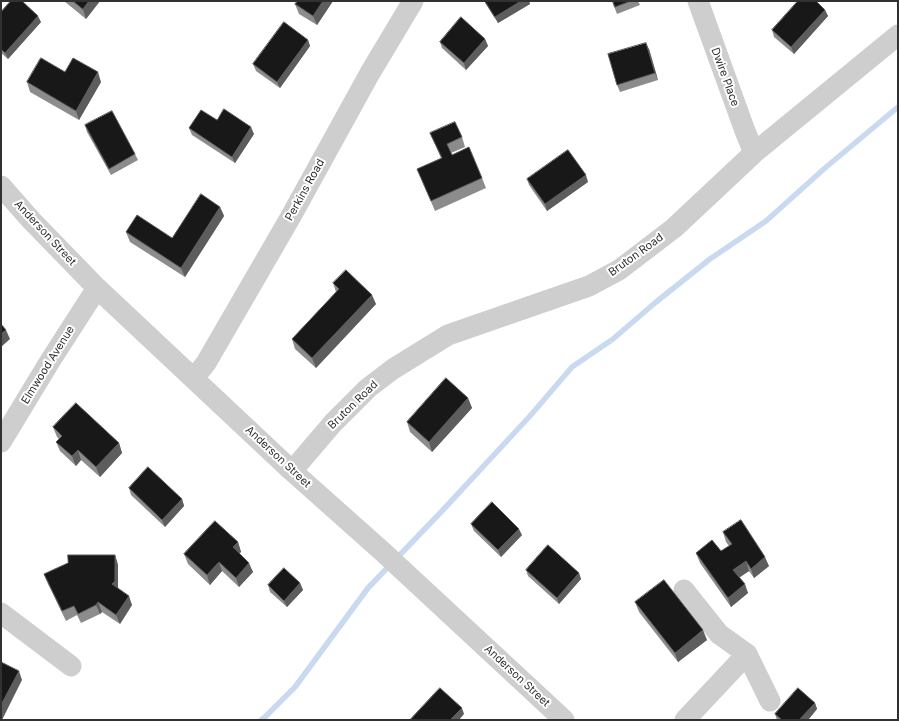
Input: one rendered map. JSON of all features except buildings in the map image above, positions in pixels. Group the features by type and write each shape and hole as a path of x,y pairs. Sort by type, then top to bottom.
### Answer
{"street":[{"name":"Perkins Road","path":"194,378 206,363 294,211 370,73 413,1"},
{"name":"Dwire Place","path":"698,1 754,153"},
{"name":"Bruton Road","path":"292,471 333,423 368,388 393,369 448,335 589,286 619,270 674,228 754,153 898,35"},
{"name":"Anderson Street","path":"1,186 31,220 97,288 292,471 383,552 564,720"},
{"name":"Elmwood Avenue","path":"1,442 50,361 97,288"},
{"path":"684,590 719,634 747,654 770,702"},
{"path":"1,613 71,666"},
{"path":"685,720 747,654"}],"waterway":[{"path":"261,720 295,687 368,588 530,416 572,367 613,339 710,259 766,221 825,168 898,107"}]}
